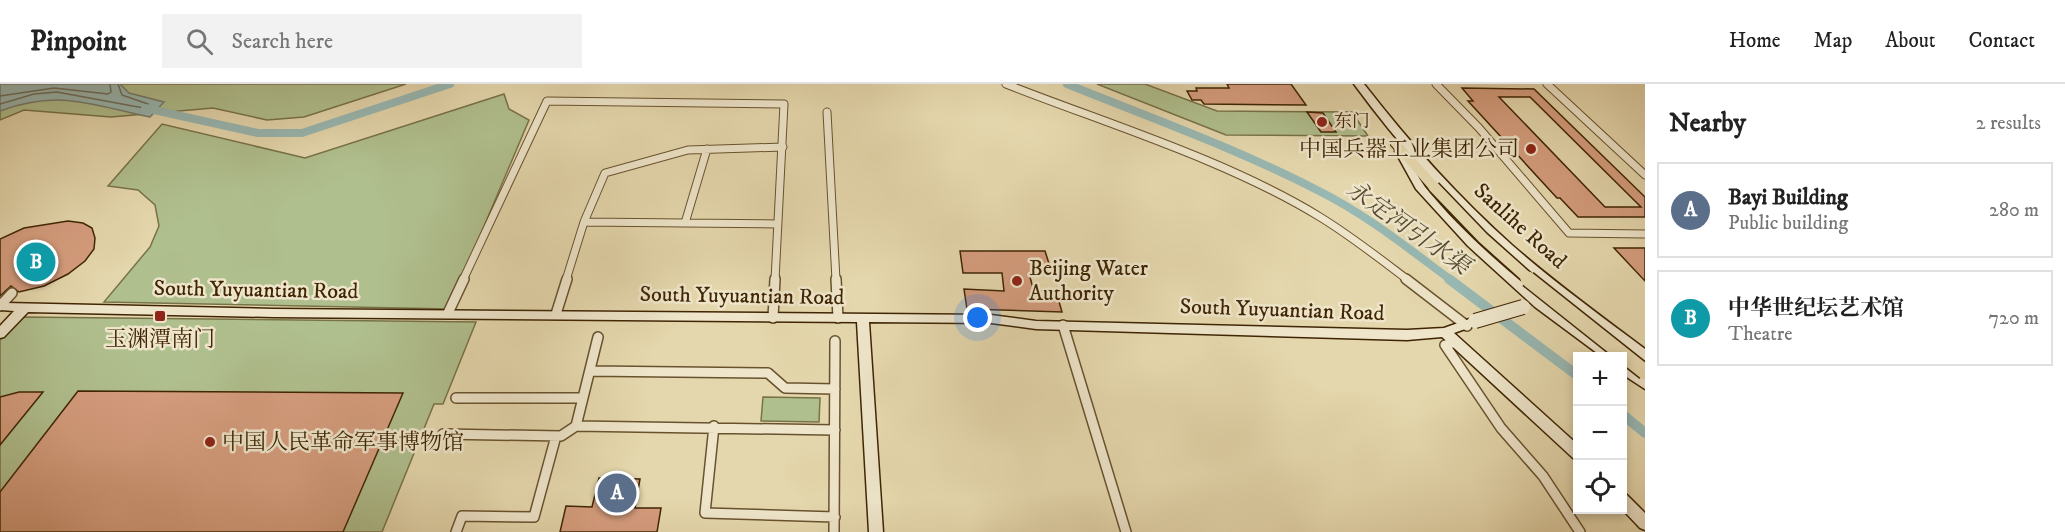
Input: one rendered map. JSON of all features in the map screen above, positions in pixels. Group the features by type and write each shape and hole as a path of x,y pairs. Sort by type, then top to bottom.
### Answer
{"main road":[{"path":"1400,144 1462,219 1527,280 1645,372"}],"street":[{"path":"1006,84 1191,156 1268,189 1364,246 1471,324"},
{"name":"Sanlihe Road","path":"1351,84 1400,144 1508,247 1645,356"},
{"name":"Sanlihe Road","path":"1359,84 1400,144 1420,187 1445,216 1539,304 1602,352"},
{"path":"1436,84 1479,128 1569,233 1645,234"},
{"path":"1547,84 1645,175"},
{"path":"448,313 547,101 784,104 773,318"},
{"path":"827,111 838,318"},
{"path":"556,314 584,222 605,173 688,150 783,147"},
{"path":"685,223 706,149"},
{"path":"584,222 778,224"},
{"path":"3,306 12,293"},
{"name":"South Yuyuantian Road","path":"3,306 263,313 991,319 1063,325 1407,335 1444,332 1539,304"},
{"path":"0,334 25,307"},
{"path":"863,318 876,532"},
{"path":"1063,325 1126,532"},
{"path":"1444,332 1573,449"},
{"path":"576,426 598,337"},
{"path":"834,532 836,341"},
{"path":"1456,342 1445,345 1501,428 1543,476 1580,532"},
{"path":"1627,370 1645,384"},
{"path":"590,371 768,373 784,388 835,389"},
{"path":"456,398 583,398"},
{"path":"443,434 561,436 576,426 714,426 835,430"},
{"path":"714,426 705,513 835,517"},
{"path":"456,532 462,516 534,517 556,436"},
{"path":"1627,503 1645,523"}],"green space":[{"path":"0,84 406,84 304,117 267,120 213,108 111,117 24,110 0,120"},
{"path":"1097,84 1145,84 1217,111 1352,112 1368,136 1226,135"},
{"path":"504,94 509,109 529,120 449,309 104,302 150,247 159,226 155,205 138,190 108,186 162,124 305,158"},
{"name":"中国人民革命军事博物馆","path":"21,317 476,322 443,404 434,404 382,532 0,532 0,340"},
{"path":"763,397 820,398 819,422 761,421"}],"water":[{"path":"0,84 120,84 129,93 164,102 150,117 93,104 58,100 21,104 0,111"}],"building":[{"path":"1227,84 1291,84 1306,105 1204,104 1201,100 1192,100 1187,91 1197,91 1196,88 1229,88"},
{"name":"中国兵器工业集团公司","path":"1462,88 1534,89 1645,197 1645,217 1578,217 1560,198 1557,198 1468,101 1473,101","holes":["1499,97 1530,97 1641,207 1605,207"]},
{"name":"东门","path":"1307,112 1323,113 1336,132 1321,132"},
{"path":"68,221 83,223 92,228 95,238 94,249 85,261 68,274 44,286 19,292 11,286 0,296 0,239 24,228"},
{"path":"1614,248 1645,248 1645,281"},
{"name":"Beijing Water Authority","path":"960,251 1045,251 1052,273 1029,274 1034,291 1056,291 1062,312 967,309 964,289 1004,291 1002,273 963,273"},
{"name":"中国人民革命军事博物馆","path":"78,391 403,393 343,532 0,532 0,492"},
{"path":"19,392 43,392 0,445 0,397"},
{"path":"599,478 640,479 635,508 661,508 657,532 560,532 566,506 592,507"}],"waterway":[{"name":"永定河引水渠","path":"145,108 258,133 302,133 450,84"},
{"name":"永定河引水渠","path":"1067,84 1226,148 1337,200 1451,280"},
{"name":"永定河引水渠","path":"1449,279 1573,372"},
{"name":"永定河引水渠","path":"1627,418 1645,433"}],"place":[{"name":"东门","path":"1322,122"},
{"name":"中国兵器工业集团公司","path":"1531,149"},
{"name":"中华世纪坛艺术馆","path":"36,262"},
{"name":"Beijing Water Authority","path":"1017,281"},
{"name":"玉渊潭南门","path":"160,316"},
{"name":"中国人民革命军事博物馆","path":"210,442"},
{"name":"Bayi Building","path":"617,493"}]}
